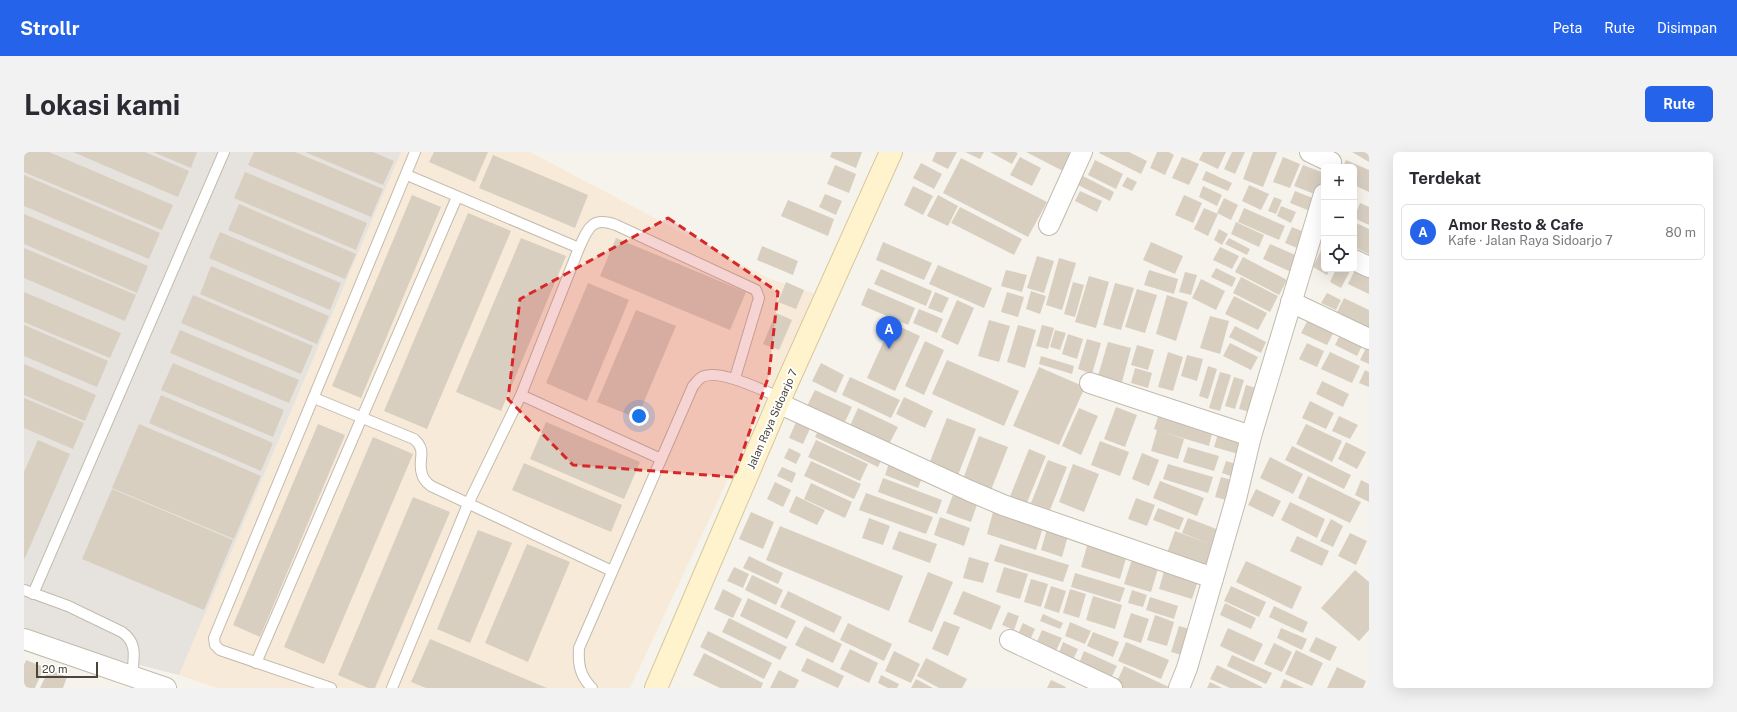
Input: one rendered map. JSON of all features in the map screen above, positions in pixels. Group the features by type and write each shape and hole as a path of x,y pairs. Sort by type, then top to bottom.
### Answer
{"main road":[{"name":"Jalan Raya Sidoarjo 7","path":"656,688 779,401 891,152"}],"street":[{"path":"1049,225 1082,152"},
{"path":"1310,152 1331,160"},
{"path":"1179,688 1187,668 1236,499 1251,436 1291,302 1317,242 1323,200"},
{"path":"1357,261 1369,267"},
{"path":"1291,302 1369,339"},
{"path":"1090,383 1251,436"},
{"path":"779,401 962,488 1004,505 1213,578"},
{"path":"24,638 132,678 166,688"},
{"path":"1010,640 1112,688"}],"lane":[{"path":"132,678 134,645 129,637 122,632 68,606 28,592 224,152"},
{"path":"330,688 220,650 215,645 214,638 407,175 415,152"},
{"path":"407,175 578,248"},
{"path":"256,663 457,197"},
{"path":"392,688 468,504 521,395 578,248 591,226 597,222 607,221 756,290 759,298 735,378"},
{"path":"592,688 584,680 578,665 579,648 693,386 702,377 709,375 735,378 779,401"},
{"path":"521,395 661,459"},
{"path":"314,398 414,438 421,444 421,473 431,486 612,571"}],"highlighted area":[{"path":"668,218 778,292 769,375 734,477 573,465 508,399 520,299"}],"shaded area":[{"path":"24,152 401,152 179,675 80,650 24,629"},
{"path":"401,152 530,152 768,278 815,294 630,688 217,688 179,675"}],"building":[{"path":"24,152 49,152 173,205 162,230 24,172"},
{"path":"73,152 145,152 189,171 178,197"},
{"path":"153,152 197,152 191,168"},
{"path":"254,152 295,152 383,189 371,217 248,165"},
{"path":"305,152 373,152 394,161 383,185"},
{"path":"434,152 488,152 475,182 429,162"},
{"path":"832,152 862,152 856,168 830,157"},
{"path":"936,152 957,152 948,169 932,161"},
{"path":"965,152 984,152 980,159"},
{"path":"990,152 1015,152 1018,153 1012,164"},
{"path":"1026,152 1068,152 1072,154 1063,171"},
{"path":"1129,152 1147,161 1141,174 1099,153"},
{"path":"1157,152 1169,152 1174,155 1165,175 1150,168"},
{"path":"1203,152 1226,152 1218,169 1199,160"},
{"path":"1232,152 1245,152 1235,174 1224,169"},
{"path":"1253,152 1277,152 1263,187 1243,179"},
{"path":"1352,152 1369,152 1369,162"},
{"path":"493,155 588,195 575,228 479,188"},
{"path":"1020,157 1041,168 1032,186 1010,175"},
{"path":"1182,157 1199,164 1189,185 1172,178"},
{"path":"1283,157 1300,164 1290,188 1273,182"},
{"path":"961,158 1047,202 1028,237 943,193"},
{"path":"1095,160 1123,174 1116,189 1088,175"},
{"path":"1346,160 1355,164 1344,164"},
{"path":"921,163 942,174 934,189 913,178"},
{"path":"835,165 856,174 849,193 827,184"},
{"path":"1303,165 1321,172 1321,182 1317,195 1294,186"},
{"path":"1357,165 1369,170 1369,192 1357,186"},
{"path":"1206,171 1232,183 1228,191 1202,180"},
{"path":"245,172 367,223 356,250 234,198"},
{"path":"24,175 160,233 149,259 24,206"},
{"path":"1081,175 1114,192 1110,201 1076,184"},
{"path":"1127,177 1137,182 1132,191 1122,186"},
{"path":"1249,185 1269,194 1261,210 1242,201"},
{"path":"913,186 933,196 923,215 904,205"},
{"path":"1203,186 1222,195 1217,206 1199,197"},
{"path":"1080,191 1102,201 1097,212 1075,201"},
{"path":"1295,191 1320,201 1315,213 1290,203"},
{"path":"825,194 842,201 836,215 819,207"},
{"path":"412,195 441,207 361,398 332,386"},
{"path":"938,195 958,206 948,226 927,216"},
{"path":"1184,195 1202,203 1193,223 1175,215"},
{"path":"1274,197 1282,200 1276,214 1268,211"},
{"path":"1224,198 1238,205 1231,220 1217,213"},
{"path":"788,200 834,219 828,236 781,216"},
{"path":"1360,203 1369,207 1369,225 1357,219 1357,210"},
{"path":"239,204 356,254 345,279 228,230"},
{"path":"1281,206 1296,212 1291,223 1277,216"},
{"path":"960,207 1022,239 1014,255 951,223"},
{"path":"1204,208 1218,214 1208,236 1194,229"},
{"path":"1244,208 1285,226 1279,240 1238,222"},
{"path":"468,213 511,231 427,429 384,411"},
{"path":"24,214 148,266 137,293 24,244"},
{"path":"1236,222 1264,235 1259,247 1231,234"},
{"path":"1357,223 1369,229 1369,254 1357,248"},
{"path":"1292,227 1309,234 1302,250 1285,243"},
{"path":"1219,229 1228,234 1222,245 1214,240"},
{"path":"220,232 341,283 330,310 209,258"},
{"path":"521,238 566,256 501,411 456,392"},
{"path":"616,238 746,292 730,330 600,276"},
{"path":"1229,238 1250,249 1247,255 1225,244"},
{"path":"883,242 932,263 924,280 876,260"},
{"path":"1151,242 1183,256 1175,274 1143,260"},
{"path":"1270,244 1300,257 1293,273 1263,259"},
{"path":"762,246 798,261 793,275 757,260"},
{"path":"1220,247 1239,256 1232,269 1213,260"},
{"path":"24,248 136,295 125,321 24,278"},
{"path":"1321,250 1321,272 1313,267"},
{"path":"1037,256 1054,261 1044,293 1027,288"},
{"path":"1243,257 1287,280 1279,295 1235,272"},
{"path":"1059,258 1076,263 1062,310 1046,305"},
{"path":"938,265 992,288 984,308 929,284"},
{"path":"211,266 329,316 317,344 200,294"},
{"path":"1216,268 1236,278 1232,287 1211,277"},
{"path":"881,269 932,291 926,306 874,284"},
{"path":"1006,270 1027,275 1022,292 1001,286"},
{"path":"1149,270 1178,279 1174,294 1144,285"},
{"path":"1357,271 1369,277 1369,294 1348,284 1354,272"},
{"path":"1185,272 1197,275 1191,295 1179,292"},
{"path":"1322,272 1328,272 1327,275"},
{"path":"1335,272 1349,272 1341,288 1330,282"},
{"path":"1089,276 1109,282 1096,328 1075,322"},
{"path":"1241,277 1278,296 1270,312 1233,293"},
{"path":"1201,279 1225,291 1216,310 1192,298"},
{"path":"786,282 804,290 796,309 778,302"},
{"path":"1073,282 1084,285 1075,317 1064,314"},
{"path":"588,283 629,300 587,401 546,383"},
{"path":"1115,283 1134,288 1121,330 1103,325"},
{"path":"868,288 915,308 908,325 861,305"},
{"path":"1137,289 1157,295 1145,333 1125,327"},
{"path":"1031,291 1046,296 1040,314 1026,309"},
{"path":"24,292 121,333 110,358 24,322"},
{"path":"935,292 949,298 942,313 928,308"},
{"path":"1007,292 1024,297 1018,317 1001,312"},
{"path":"1327,293 1341,300 1336,310 1321,303"},
{"path":"193,295 313,346 301,374 181,323"},
{"path":"1167,295 1188,302 1176,341 1156,334"},
{"path":"1234,296 1267,313 1258,330 1225,314"},
{"path":"1344,298 1369,310 1369,328 1337,312"},
{"path":"957,300 974,308 958,345 941,337"},
{"path":"919,309 943,319 937,333 913,323"},
{"path":"636,310 676,326 637,418 597,402"},
{"path":"776,313 792,320 779,350 763,344"},
{"path":"1210,316 1229,321 1220,354 1200,348"},
{"path":"1309,318 1335,330 1327,345 1301,333"},
{"path":"989,320 1010,326 999,362 978,356"},
{"path":"892,323 920,336 895,391 867,378"},
{"path":"24,325 108,361 97,387 24,356"},
{"path":"1018,325 1036,330 1025,368 1007,362"},
{"path":"1042,325 1054,328 1048,349 1036,346"},
{"path":"1235,326 1266,342 1261,353 1229,337"},
{"path":"1343,329 1365,340 1357,356 1335,345"},
{"path":"180,330 299,380 289,403 170,353"},
{"path":"1055,330 1066,333 1060,350 1050,347"},
{"path":"1068,334 1083,339 1077,359 1062,354"},
{"path":"1087,339 1101,343 1092,374 1078,369"},
{"path":"925,341 944,350 924,395 905,386"},
{"path":"1108,342 1131,348 1121,386 1097,379"},
{"path":"1369,342 1369,364 1360,360"},
{"path":"1230,343 1258,357 1251,370 1223,356"},
{"path":"1307,343 1324,351 1317,367 1299,359"},
{"path":"1137,345 1154,350 1148,370 1131,365"},
{"path":"1168,352 1183,357 1173,391 1158,387"},
{"path":"1330,352 1360,366 1352,383 1321,369"},
{"path":"1187,355 1203,359 1197,381 1181,376"},
{"path":"1041,356 1074,366 1072,374 1039,364"},
{"path":"947,360 1019,391 1004,426 932,394"},
{"path":"173,363 284,410 273,437 161,390"},
{"path":"821,363 844,375 836,393 812,381"},
{"path":"24,364 96,395 85,421 24,395"},
{"path":"1208,366 1217,369 1208,399 1199,396"},
{"path":"1039,367 1085,387 1059,445 1013,426"},
{"path":"1135,368 1152,373 1148,388 1131,383"},
{"path":"1365,370 1369,372 1369,387 1359,383"},
{"path":"1220,372 1231,375 1220,411 1209,408"},
{"path":"850,377 900,400 891,418 842,395"},
{"path":"1234,377 1244,380 1235,409 1225,406"},
{"path":"1322,381 1349,394 1343,407 1316,394"},
{"path":"1246,385 1260,389 1253,413 1239,409"},
{"path":"815,390 852,407 842,428 805,410"},
{"path":"161,395 273,443 261,471 149,423"},
{"path":"904,397 933,411 925,428 896,414"},
{"path":"24,398 84,423 73,449 24,428"},
{"path":"1310,401 1334,413 1326,429 1302,418"},
{"path":"1116,407 1137,415 1125,447 1104,439"},
{"path":"858,408 898,427 888,446 849,428"},
{"path":"1079,408 1098,416 1081,455 1062,446"},
{"path":"1159,414 1213,430 1209,446 1159,431 1184,439 1178,459 1151,451 1157,430 1154,429"},
{"path":"1339,416 1358,425 1350,439 1332,431"},
{"path":"798,418 812,424 803,444 789,438"},
{"path":"947,418 976,429 958,475 929,464"},
{"path":"546,422 640,462 624,499 530,459"},
{"path":"139,424 261,476 234,539 112,488"},
{"path":"318,424 345,435 260,637 233,625"},
{"path":"1306,424 1342,441 1332,462 1296,444"},
{"path":"821,425 884,454 878,467 815,437"},
{"path":"1219,431 1249,441 1245,456 1214,447"},
{"path":"979,436 1008,447 991,490 963,479"},
{"path":"373,437 413,454 324,664 284,647"},
{"path":"38,440 70,454 24,558 24,472"},
{"path":"816,440 868,464 860,481 808,457"},
{"path":"1100,441 1129,452 1120,476 1091,465"},
{"path":"1346,442 1366,452 1357,469 1338,459"},
{"path":"1292,446 1351,475 1344,489 1285,460"},
{"path":"1188,447 1219,456 1214,471 1183,462"},
{"path":"789,448 801,454 796,464 784,458"},
{"path":"1029,449 1046,456 1026,505 1009,499"},
{"path":"1142,453 1159,460 1149,486 1132,479"},
{"path":"1270,457 1303,474 1293,494 1260,478"},
{"path":"890,460 924,473 918,488 885,475"},
{"path":"1048,460 1067,467 1050,510 1031,503"},
{"path":"811,461 861,484 854,499 804,476"},
{"path":"1226,461 1243,466 1239,479 1222,473"},
{"path":"524,463 622,505 611,532 512,490"},
{"path":"1073,464 1099,474 1084,512 1059,502"},
{"path":"1168,464 1213,477 1208,493 1163,479"},
{"path":"782,467 796,473 792,483 777,476"},
{"path":"1308,476 1361,502 1350,523 1298,498"},
{"path":"1221,477 1239,482 1233,502 1215,497"},
{"path":"883,478 942,500 937,514 878,492"},
{"path":"1361,480 1369,484 1369,502 1355,495"},
{"path":"1160,481 1204,498 1197,516 1153,498"},
{"path":"775,482 791,490 783,507 767,499"},
{"path":"811,483 852,502 845,518 804,499"},
{"path":"112,489 233,540 204,610 82,559"},
{"path":"1256,489 1281,501 1273,517 1248,505"},
{"path":"955,490 979,499 971,522 946,513"},
{"path":"866,493 933,517 926,534 859,510"},
{"path":"796,496 825,510 817,525 789,512"},
{"path":"413,497 450,512 375,688 368,688 338,675"},
{"path":"1136,498 1155,505 1147,526 1128,519"},
{"path":"1290,502 1325,519 1317,538 1281,520"},
{"path":"1158,508 1184,518 1179,530 1153,520"},
{"path":"751,512 774,522 763,549 739,539"},
{"path":"993,512 1043,527 1036,550 987,534"},
{"path":"940,517 970,528 964,546 934,535"},
{"path":"869,518 890,526 883,545 862,538"},
{"path":"1188,518 1219,530 1205,571 1166,556 1175,531 1210,544 1182,533"},
{"path":"1331,519 1343,526 1333,547 1320,541"},
{"path":"780,526 903,576 889,611 766,560"},
{"path":"1047,529 1068,536 1062,557 1041,550"},
{"path":"478,530 512,543 470,643 437,629"},
{"path":"899,531 937,544 930,563 892,549"},
{"path":"1350,533 1367,541 1356,565 1338,556"},
{"path":"1297,536 1329,551 1322,566 1290,551"},
{"path":"1089,539 1128,551 1120,579 1081,567"},
{"path":"527,544 570,562 528,662 485,643"},
{"path":"1000,544 1069,565 1063,582 994,561"},
{"path":"1134,553 1160,562 1151,592 1124,584"},
{"path":"749,556 783,573 778,584 743,568"},
{"path":"969,557 989,563 983,583 963,578"},
{"path":"1246,561 1302,587 1292,609 1236,582"},
{"path":"1166,564 1200,575 1192,599 1159,589"},
{"path":"734,567 749,574 743,588 727,581"},
{"path":"1004,567 1028,574 1020,599 996,592"},
{"path":"1355,570 1369,582 1369,630 1359,641 1321,608"},
{"path":"928,572 953,582 932,632 908,622"},
{"path":"1075,573 1125,588 1120,602 1071,587"},
{"path":"752,575 783,590 776,605 745,590"},
{"path":"1031,579 1048,584 1041,607 1024,602"},
{"path":"1051,586 1066,591 1059,613 1044,608"},
{"path":"1231,586 1266,602 1259,617 1224,601"},
{"path":"723,589 742,599 733,618 714,609"},
{"path":"1070,589 1086,594 1079,618 1063,613"},
{"path":"1132,590 1147,595 1143,607 1128,603"},
{"path":"788,591 842,617 834,633 780,607"},
{"path":"963,591 1001,606 991,630 953,614"},
{"path":"1093,596 1122,605 1115,629 1086,620"},
{"path":"1150,597 1178,606 1174,619 1146,610"},
{"path":"748,598 796,621 787,639 740,616"},
{"path":"1225,603 1256,618 1251,629 1220,615"},
{"path":"1274,606 1308,622 1303,633 1269,617"},
{"path":"1008,612 1019,616 1014,630 1002,625"},
{"path":"1131,613 1149,619 1141,643 1123,637"},
{"path":"1043,614 1063,623 1060,629 1040,621"},
{"path":"1155,615 1174,622 1167,646 1147,640"},
{"path":"729,618 787,647 780,660 722,632"},
{"path":"944,621 960,627 948,656 932,649"},
{"path":"1070,622 1091,631 1085,644 1065,636"},
{"path":"848,623 892,644 884,661 840,640"},
{"path":"1023,623 1035,629 1030,640 1018,634"},
{"path":"805,626 842,644 833,663 795,645"},
{"path":"1179,626 1197,631 1189,657 1171,652"},
{"path":"1228,628 1263,644 1254,662 1220,646"},
{"path":"1281,628 1307,639 1302,650 1277,638"},
{"path":"1042,630 1062,638 1055,653 1036,644"},
{"path":"708,631 772,663 764,679 700,647"},
{"path":"1093,632 1119,642 1113,657 1087,646"},
{"path":"1316,637 1337,647 1330,661 1309,651"},
{"path":"430,639 547,688 426,688 411,682"},
{"path":"1063,642 1078,649 1072,662 1058,656"},
{"path":"1126,642 1169,660 1161,679 1118,661"},
{"path":"1274,643 1292,652 1282,672 1264,664"},
{"path":"850,649 878,663 869,683 840,669"},
{"path":"1296,650 1323,663 1312,686 1285,674"},
{"path":"894,651 920,664 911,683 885,671"},
{"path":"1084,651 1117,666 1110,680 1078,666"},
{"path":"704,653 763,683 761,688 720,688 693,675"},
{"path":"1232,655 1272,673 1266,684 1227,666"},
{"path":"807,658 844,676 838,688 801,671"},
{"path":"926,658 967,679 962,688 939,688 917,676"},
{"path":"26,660 44,667 35,688 24,688 24,665"},
{"path":"1217,665 1262,688 1230,688 1210,679"},
{"path":"1124,666 1171,688 1120,688 1115,686"},
{"path":"1337,667 1366,681 1363,688 1327,688"},
{"path":"49,669 67,677 63,688 40,688"},
{"path":"779,670 799,680 795,688 770,688"},
{"path":"881,675 899,684 897,688 888,688 878,683"},
{"path":"916,679 933,688 911,688"},
{"path":"1284,679 1304,688 1280,688"},
{"path":"1051,680 1066,687 1047,688"},
{"path":"1210,682 1222,688 1207,688"}],"place":[{"name":"Amor Resto & Cafe","path":"889,349"}]}
